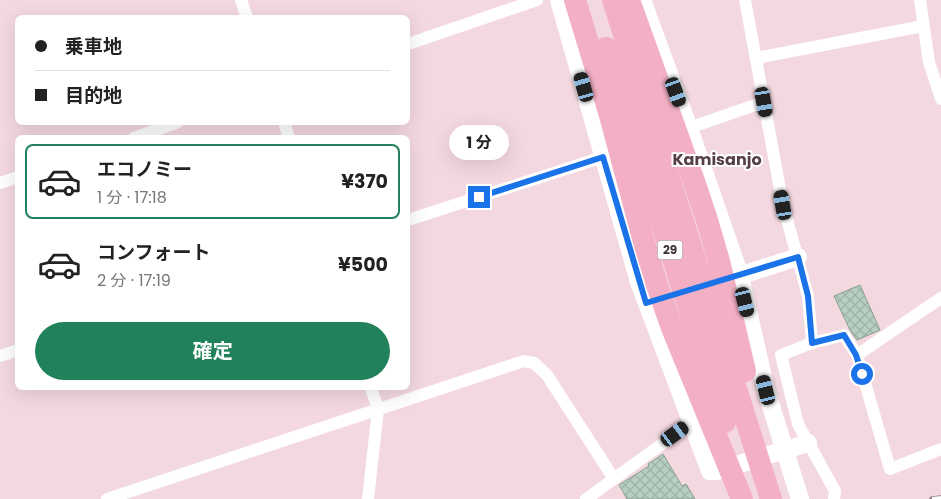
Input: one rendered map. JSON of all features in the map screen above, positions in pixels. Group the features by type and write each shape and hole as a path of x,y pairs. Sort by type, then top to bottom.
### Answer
{"highway":[{"path":"575,0 609,112 658,288 672,328 742,499"},
{"name":"29","path":"591,0 750,499"},
{"name":"29","path":"613,0 772,499"},
{"path":"629,0 707,220 719,261 778,499"}],"street":[{"path":"241,0 246,15"},
{"path":"410,43 537,0"},
{"path":"559,0 646,303 690,423 710,470 718,471 808,443"},
{"path":"642,0 740,276 766,390 800,499"},
{"path":"745,0 783,205 808,296 812,343"},
{"path":"920,0 929,62 941,99"},
{"path":"756,58 923,26"},
{"path":"689,128 764,102"},
{"path":"142,135 170,125"},
{"path":"410,219 603,157"},
{"path":"0,183 15,178"},
{"path":"646,303 798,257"},
{"path":"856,355 941,298"},
{"path":"834,499 835,491 798,424 781,355 812,343 844,335 856,355 890,470 941,449"},
{"path":"0,356 15,351"},
{"path":"106,499 524,361 534,363 547,375 614,478"},
{"path":"368,499 378,409 372,390"},
{"path":"586,499 690,423"}],"building":[{"path":"860,285 880,330 857,340 850,330 834,296"},
{"path":"663,454 682,486 686,484 695,499 627,499 619,485 649,466 648,464"}],"railway":[{"path":"932,499 941,498"}],"district":[{"name":"Kamisanjo","path":"717,159"}],"route":[{"path":"479,197 603,157 646,303 798,257 808,296 812,324 812,343 844,335 856,355 862,374"}]}
